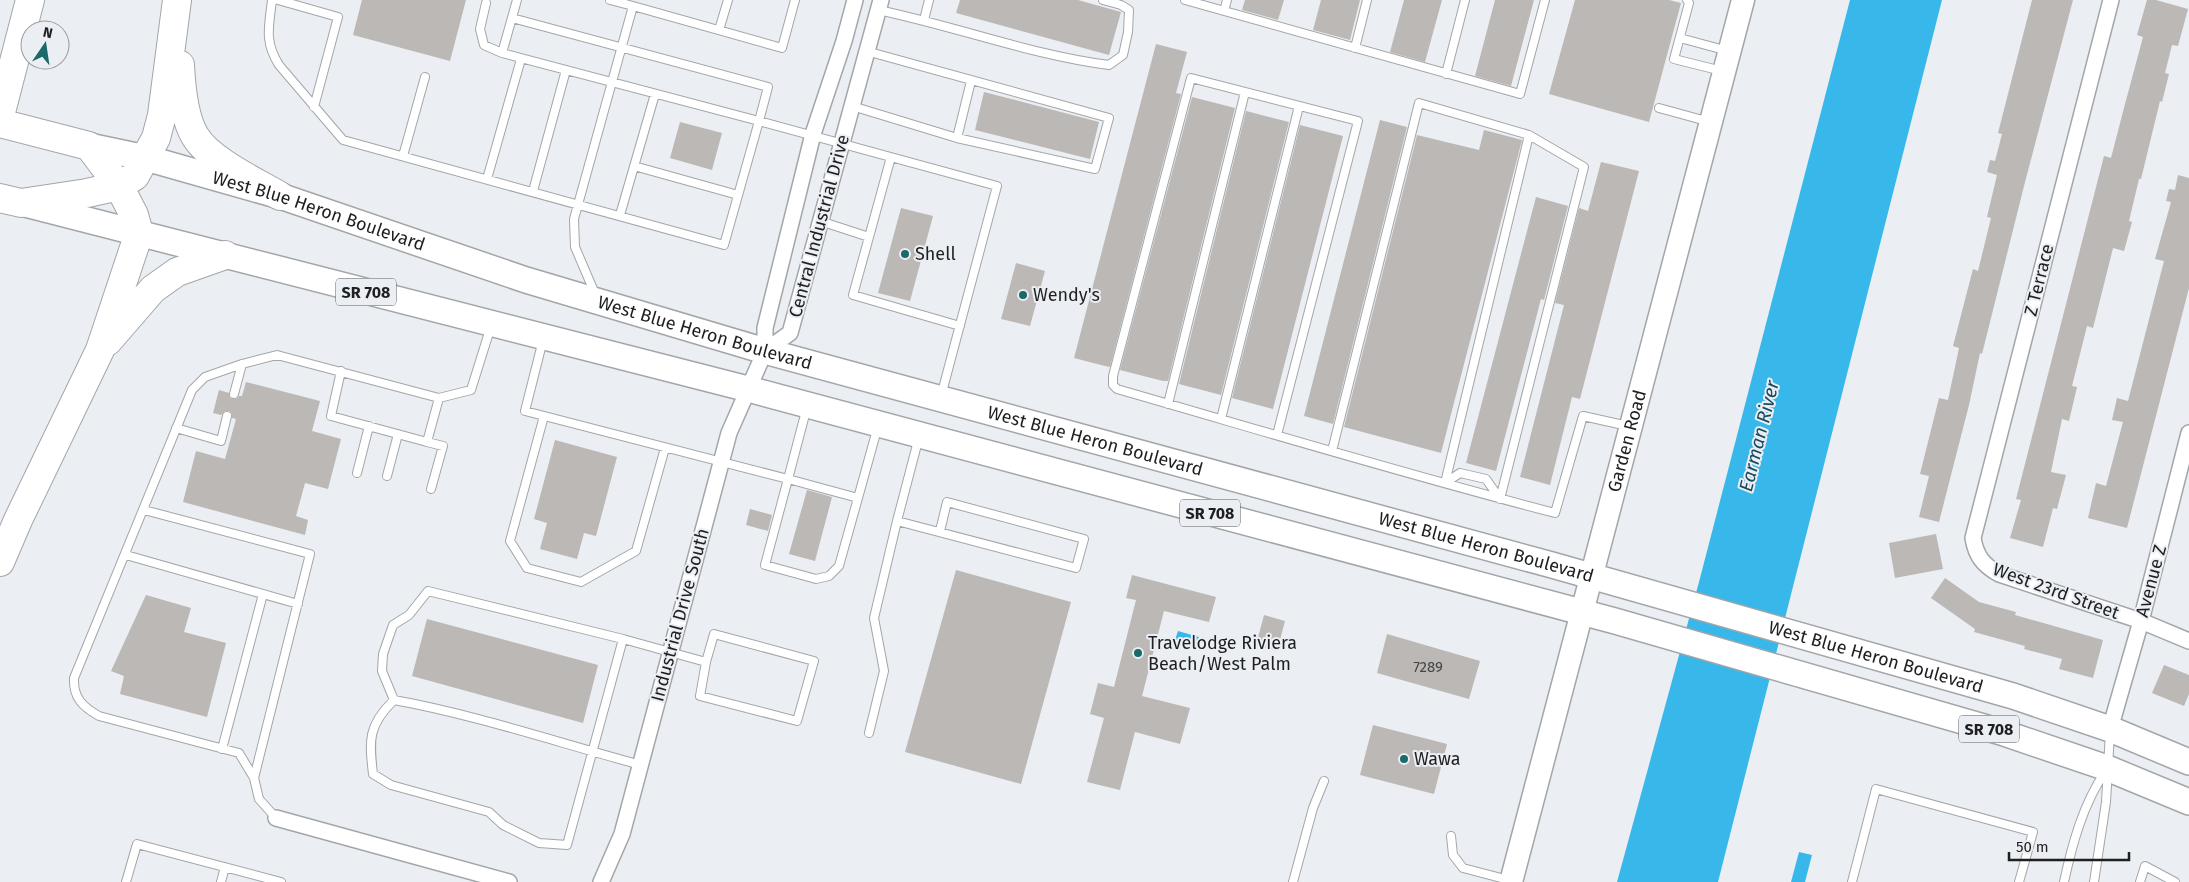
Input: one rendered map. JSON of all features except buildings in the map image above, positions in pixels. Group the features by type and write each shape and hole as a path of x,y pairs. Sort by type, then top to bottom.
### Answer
{"highway":[{"path":"0,116 30,0"},
{"path":"10,201 87,193 119,186 135,176 156,138 162,115 176,8"},
{"path":"176,8 182,97 194,136 211,154 280,196"},
{"name":"West Blue Heron Boulevard","path":"0,124 90,146"},
{"path":"0,562 18,520 100,350 139,233 134,215 119,186 90,146"},
{"path":"100,350 153,289 176,272 224,255"}],"main road":[{"name":"West Blue Heron Boulevard","path":"90,146 146,158 280,196 526,280 765,351 1592,576 2013,696 2110,729 2189,762"},
{"name":"West Blue Heron Boulevard","path":"10,201 748,389 1672,636 2000,732 2107,768 2189,802"}],"street":[{"name":"Central Industrial Drive","path":"765,351 765,328 813,134 855,0"},
{"name":"Garden Road","path":"1511,881 1743,0"},
{"name":"Z Terrace","path":"1980,560 1973,538 2111,0"},
{"name":"Central Industrial Drive","path":"765,351 790,333 879,5"},
{"name":"Industrial Drive South","path":"601,882 622,834 729,432 765,351"},
{"name":"Avenue Z","path":"2110,729 2189,433"},
{"name":"West 23rd Street","path":"1980,560 2000,574 2140,621 2189,640"},
{"path":"276,818 509,882"}],"lane":[{"path":"272,0 268,43 272,53 279,65 343,140 724,245 768,87 512,18"},
{"path":"278,0 299,3 338,17 314,107"},
{"path":"502,53 517,0"},
{"path":"610,0 782,48 795,0"},
{"path":"719,30 728,0"},
{"path":"924,20 929,0"},
{"path":"879,5 924,20 1072,60 1109,65 1123,55 1128,32 1129,10 1121,5 1103,0"},
{"path":"1185,0 1520,94 1545,0"},
{"path":"1224,11 1227,0"},
{"path":"1355,48 1367,0"},
{"path":"1446,74 1465,0"},
{"path":"1687,0 1689,3 1674,59 1727,61"},
{"path":"486,3 480,28 484,45 502,53 813,134 996,186 941,398"},
{"path":"599,302 575,247 574,218 633,6"},
{"path":"1680,38 1727,61"},
{"path":"852,106 957,138 1095,169 1109,118 866,51"},
{"path":"487,179 521,59"},
{"path":"533,192 566,70"},
{"path":"403,156 425,77"},
{"path":"1278,435 1358,121 1190,78 1113,376 1113,385 1117,390 1555,513 1584,416 1631,427"},
{"path":"957,138 971,81"},
{"path":"1168,404 1245,92"},
{"path":"620,215 655,94"},
{"path":"1332,451 1419,103 1529,135 1584,167 1500,499"},
{"path":"1221,419 1300,106"},
{"path":"1658,108 1711,122"},
{"path":"1445,483 1529,135"},
{"path":"891,157 853,295 960,326"},
{"path":"634,166 738,195"},
{"path":"820,221 869,237"},
{"path":"276,818 259,799 254,778 239,753 99,716 87,709 78,700 74,688 74,678 126,556 192,390 205,377 242,364 277,355 439,398 471,390 492,324"},
{"path":"544,337 525,411 858,498"},
{"path":"234,394 242,364"},
{"path":"341,372 331,416 443,446 431,490"},
{"path":"427,442 439,398"},
{"path":"807,405 765,565 816,578 829,576 840,566 878,424"},
{"path":"176,428 221,441 228,416"},
{"path":"544,416 510,541 527,568 581,582 636,551 665,448"},
{"path":"357,473 369,426"},
{"path":"387,476 398,434"},
{"path":"869,733 884,671 874,618 919,435"},
{"path":"1445,483 1460,473 1486,479 1500,499"},
{"path":"897,521 1076,568 1084,539 947,502 940,531"},
{"path":"144,510 310,554 254,778"},
{"path":"126,556 298,604"},
{"path":"394,700 382,671 383,654 393,625 409,615 428,591 623,639 706,662"},
{"path":"222,748 263,594"},
{"path":"714,634 814,661 797,721 700,696 706,662 714,634"},
{"path":"394,700 380,713 369,743 373,774 391,785 490,812 504,825 538,843 567,845 623,639"},
{"path":"394,700 433,707 641,765"},
{"path":"2094,882 2106,802 2110,729"},
{"path":"2064,882 2082,818 2095,786 2107,768"},
{"path":"1293,882 1313,808 1324,781"},
{"path":"1852,882 1876,789 2033,832 2019,882"},
{"path":"1451,836 1453,855 1463,868 1511,881"},
{"path":"126,882 137,844 281,882"},
{"path":"2140,882 2145,866 2175,882"},
{"path":"220,882 225,867"}],"water":[{"name":"Earman River","path":"1850,0 1942,0 1718,882 1617,882 1699,582"},
{"path":"1178,631 1199,637 1196,650 1174,643"},
{"path":"1799,852 1812,855 1805,882 1791,882"}],"place":[{"name":"Shell","path":"905,254"},
{"name":"Wendy's","path":"1023,295"},
{"name":"Travelodge Riviera Beach/West Palm","path":"1138,653"},
{"name":"Wawa","path":"1404,759"}]}
